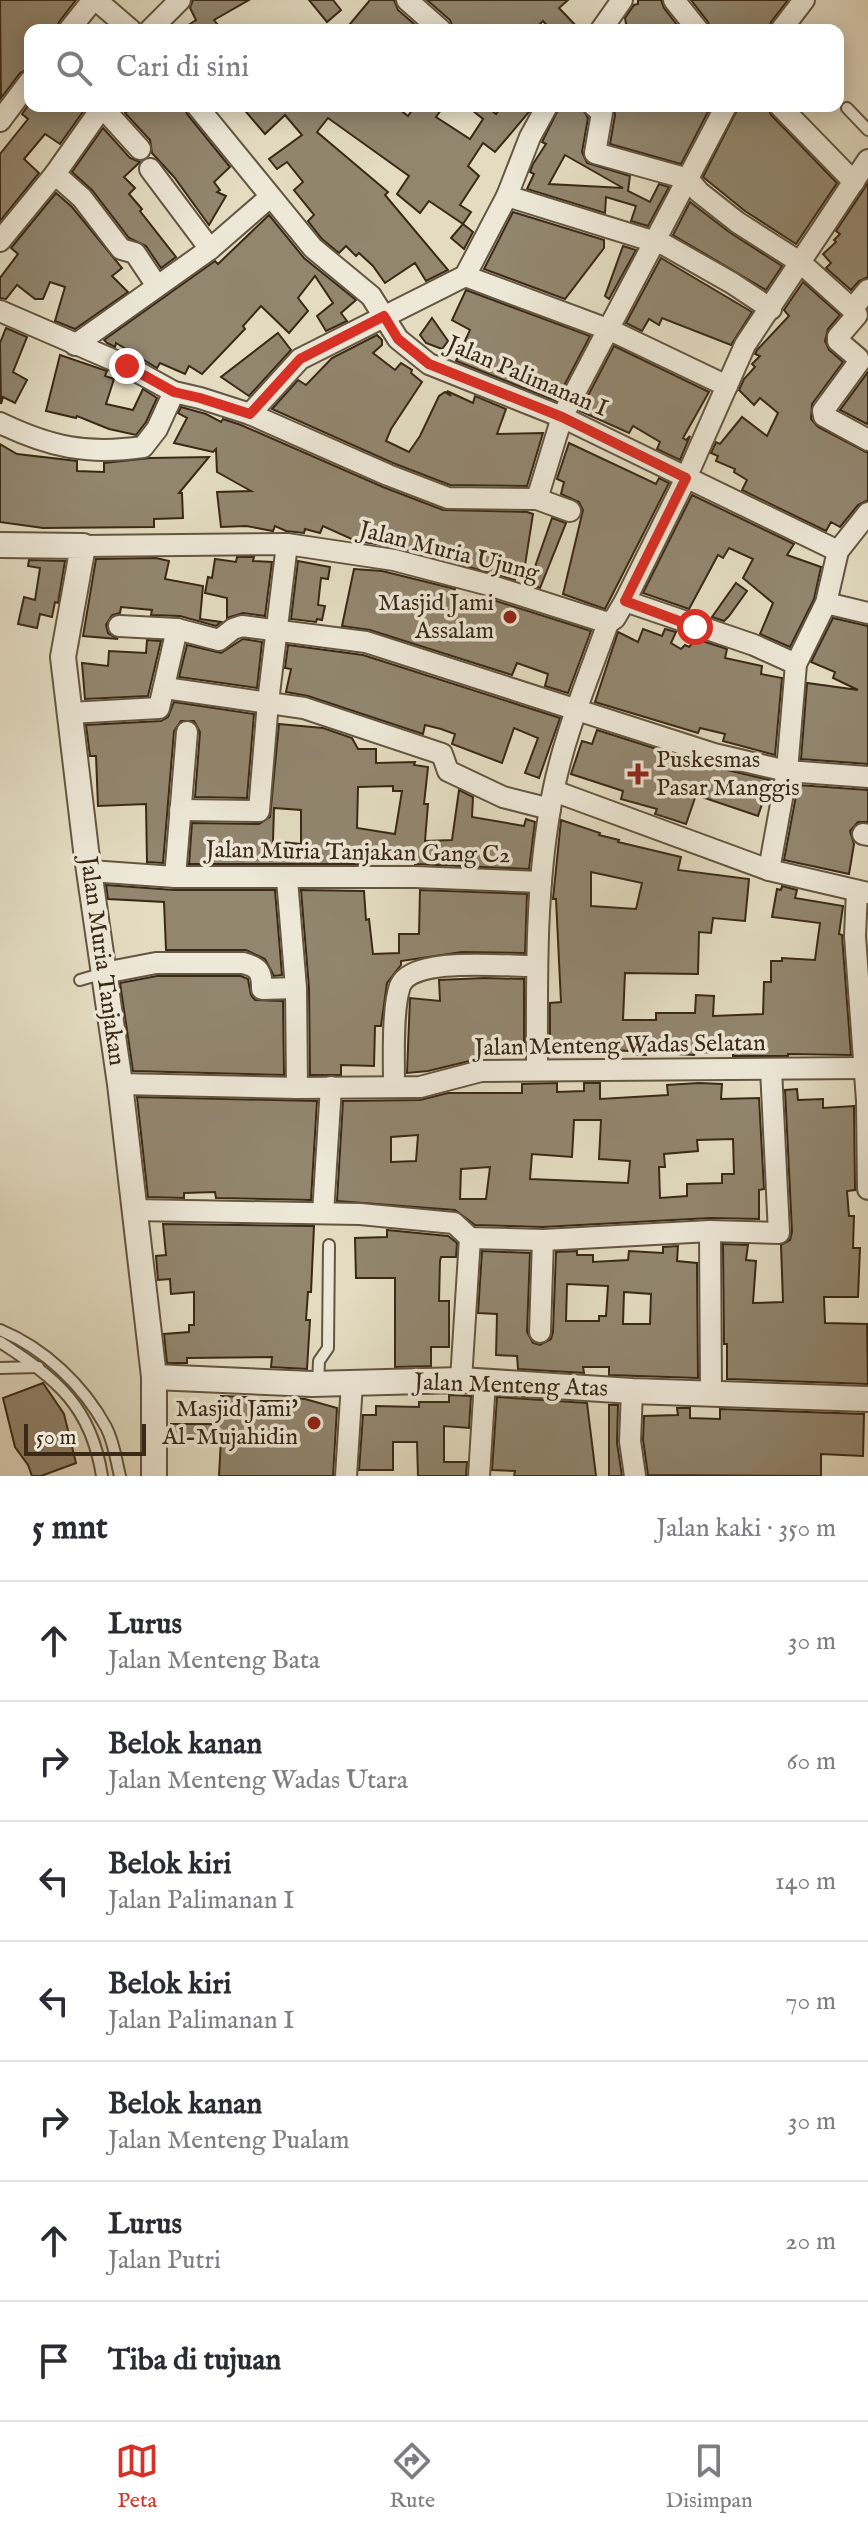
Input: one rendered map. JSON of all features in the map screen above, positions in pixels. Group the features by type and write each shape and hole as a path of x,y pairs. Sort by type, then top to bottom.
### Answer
{"street":[{"path":"74,24 94,0 124,24"},
{"path":"156,24 180,0"},
{"path":"407,0 434,24"},
{"path":"605,24 622,0"},
{"path":"674,0 693,24"},
{"path":"786,24 804,0"},
{"path":"0,121 24,89"},
{"path":"0,241 55,174 98,112"},
{"path":"107,112 140,149"},
{"name":"Jalan Palimanan I","path":"202,112 313,248 371,296 398,339 429,364 562,417 838,551"},
{"path":"250,414 300,359 465,276 507,196 530,137 544,112"},
{"path":"601,112 595,153 688,179 699,192 737,222 801,263 857,315 838,341 859,362 823,411 824,416 868,440"},
{"path":"537,499 562,417 723,112"},
{"path":"786,112 854,182"},
{"path":"537,1070 541,882 552,800 576,710 608,623 615,618 625,601 686,478 745,345 868,160"},
{"path":"150,169 210,249"},
{"path":"55,174 82,198 121,249 135,253 157,286"},
{"path":"507,196 656,242 732,283 771,309"},
{"path":"75,345 210,249 270,197"},
{"path":"465,276 610,330 727,386"},
{"path":"852,309 868,290"},
{"path":"1,314 127,366 174,392 250,414 448,498 537,499 570,511"},
{"path":"0,423 54,446 96,451 143,447 157,429 174,392"},
{"path":"769,870 787,771 796,664 826,603 838,551 868,513"},
{"path":"180,810 259,811 268,702 287,544"},
{"name":"Jalan Muria Ujung","path":"83,546 287,544 394,560 489,585 608,623"},
{"path":"0,545 83,546"},
{"name":"Jalan Muria Tanjakan","path":"83,546 63,657 90,871 92,976 120,1084 154,1377 154,1476"},
{"path":"625,601 754,645 796,664"},
{"path":"826,603 868,613"},
{"path":"119,626 177,629 219,640 237,626 366,642 714,754 787,771 868,777"},
{"path":"70,713 159,708 177,629"},
{"path":"165,688 304,708 442,754 448,771 503,797 552,800 769,870 863,892 855,936 864,999 868,1189"},
{"name":"Jalan Muria Tanjakan Gang C2","path":"175,877 187,732"},
{"name":"Jalan Muria Tanjakan Gang C2","path":"90,871 175,877 415,877 541,882"},
{"path":"287,879 296,988 297,1088"},
{"path":"92,976 156,963 243,963 256,966 260,971 262,989 296,988"},
{"path":"394,1086 396,1007 400,983 407,977 437,965 537,966"},
{"name":"Jalan Menteng Wadas Selatan","path":"120,1084 420,1087 481,1071 864,1068"},
{"path":"134,1210 323,1213 454,1223 470,1238 543,1240 710,1231 779,1233 771,1069"},
{"path":"323,1213 331,1087"},
{"path":"710,1231 711,1393"},
{"path":"470,1238 473,1381 479,1476"},
{"path":"540,1332 543,1240"},
{"name":"Jalan Menteng Atas","path":"154,1377 318,1384 473,1381 632,1391 868,1399"},
{"path":"346,1476 352,1383"},
{"path":"632,1391 630,1441 635,1476"}],"lane":[{"path":"847,108 868,130"},
{"path":"318,1384 319,1361 328,1348 329,1245"},
{"path":"0,1330 62,1370 105,1426 120,1476"},
{"path":"0,1342 38,1367 67,1393 92,1432 102,1476"},
{"path":"0,1368 38,1367 48,1359"},
{"path":"92,1432 105,1426"}],"building":[{"path":"0,0 76,0 58,24 24,24 24,71 1,98"},
{"path":"193,0 249,0 214,20 217,24 190,24 196,20 190,8"},
{"path":"309,0 333,0 341,10 327,22"},
{"path":"370,0 394,0 398,10 414,24 350,24"},
{"path":"427,0 568,0 559,8 574,24 546,24 543,21 540,24 452,24"},
{"path":"638,0 661,0 676,24 626,24 625,18"},
{"path":"691,0 788,0 770,24 708,22"},
{"path":"24,111 83,112 60,144 45,134 24,159 39,173 0,221 0,154 28,119 22,114"},
{"path":"186,112 230,167 214,182 220,190 217,192 226,196 209,225 152,153 150,140 125,113"},
{"path":"246,112 403,112 408,116 411,112 440,112 436,117 470,139 483,119 474,112 529,112 495,152 483,143 468,166 479,176 460,205 471,212 463,224 429,201 420,213 397,194 409,176 328,118 317,132 388,192 385,195 448,270 426,281 415,263 385,283 359,253 356,256 346,246 339,253 322,239 308,221 314,215 294,190 303,182 287,162 277,169 269,159 302,135 285,115 265,134"},
{"path":"557,112 584,112 588,118 582,152 587,163 630,176 628,191 650,202 659,184 669,187 648,226 631,221 636,206 606,197 605,213 527,189 534,174 530,172 533,164 546,144 542,142","holes":["565,155 623,188 549,184"]},
{"path":"614,112 708,112 681,164 610,144"},
{"path":"736,112 770,112 837,183 796,244 745,211 703,177"},
{"path":"103,128 130,158 140,162 124,177 135,188 129,194 142,209 140,211 176,257 161,268 146,246 129,238 92,190 72,172"},
{"path":"868,183 868,277 851,290 826,268 831,263 823,254 836,242 834,240 840,234 836,231"},
{"path":"56,193 72,207 122,268 112,276 128,292 75,329 55,321 65,287 50,282 43,299 35,299 17,285 6,299 0,298 0,278 18,254 11,248"},
{"path":"690,202 782,266 766,290 673,235"},
{"path":"513,212 604,240 604,248 565,299 484,269"},
{"path":"269,215 304,258 356,300 341,313 347,321 326,331 317,316 333,303 315,276 298,298 308,311 289,333 261,306 243,326 245,329 202,374 189,366 185,374 160,363 157,368 116,343 115,347 104,340 215,261 218,264"},
{"path":"463,224 473,232 464,249 451,238"},
{"path":"623,246 636,250 609,299 605,296"},
{"path":"661,258 752,312 731,345 662,318 659,325 649,319 642,331 626,323"},
{"path":"803,282 840,315 828,329 825,341 829,350 843,362 812,404 811,419 818,427 868,453 868,500 858,505 840,527 831,522 826,531 742,490 747,480 734,472 735,469 716,461 718,456 711,453 716,442 720,444 742,417 767,436 778,413 760,398 754,405 739,390 755,367 752,364 760,356 755,354 757,350 789,316 784,310"},
{"path":"466,290 590,336 556,401 456,361 470,330 452,320"},
{"path":"432,318 448,341 442,349 426,343 420,335"},
{"path":"6,328 27,337 13,372 27,380 15,403 3,397 1,404 0,343"},
{"path":"278,333 291,350 249,396 221,377"},
{"path":"377,335 382,345 373,353 395,370 401,363 422,382 386,441 409,452 439,396 445,392 451,396 447,391 473,403 475,396 506,409 497,434 543,433 527,486 450,485 272,409 298,380 306,385 332,358"},
{"path":"614,346 709,392 683,438 686,440 690,436 680,460 657,449 660,442 633,426 629,433 580,411"},
{"path":"60,355 107,371 105,376 114,379 106,404 133,410 143,389 157,398 136,435 109,429 77,416 46,411"},
{"path":"868,372 868,421 867,424 840,410"},
{"path":"181,407 221,422 223,419 241,425 443,510 533,514 523,578 517,575 515,580 397,547 356,541 323,526 320,533 305,529 304,533 286,531 275,526 273,531 246,526 221,527 217,492 251,491 217,472 216,449 213,452 174,443 187,418 178,413"},
{"path":"569,443 656,484 659,478 669,483 605,609 563,594 583,510 579,502 561,494 564,482 557,479"},
{"path":"0,444 17,454 77,461 77,471 104,472 104,463 150,458 209,457 179,493 182,493 183,518 154,519 154,527 43,528 0,522"},
{"path":"692,495 794,544 787,555 821,567 814,599 790,647 760,634 773,603 743,578 753,559 729,548 723,558 718,555 689,609 643,593"},
{"path":"552,518 566,523 540,588 529,584"},
{"path":"237,557 254,557 253,561 272,562 265,616 243,613 227,618 227,598 205,593 208,577 212,578 215,559 236,562"},
{"path":"156,558 169,561 165,579 203,586 200,619 221,622 216,626 180,616 151,615 152,610 121,607 120,613 112,615 106,625 108,633 118,639 83,636 96,559"},
{"path":"29,560 65,561 58,603 55,602 52,617 40,614 37,628 18,624 24,597 35,600 40,568 28,566"},
{"path":"298,561 330,567 328,579 321,578 318,605 325,606 322,620 291,619"},
{"path":"354,569 382,571 455,589 452,598 477,606 491,609 493,600 591,631 568,693 545,686 548,674 517,663 512,675 370,630 342,626"},
{"path":"736,583 747,591 724,621 712,617"},
{"path":"833,618 868,626 868,764 801,759 807,683 858,690 833,678 835,672 811,662"},
{"path":"643,629 662,636 665,629 676,632 671,643 681,649 685,645 689,647 696,639 727,649 725,658 762,666 761,674 782,678 775,755 723,741 725,734 700,728 698,733 595,702 618,632 638,642"},
{"path":"243,639 262,642 257,688 179,677 187,645 221,653"},
{"path":"147,640 161,641 148,696 85,699 82,663 108,666 109,651 146,653"},
{"path":"288,645 363,655 560,718 539,778 525,773 538,738 514,728 502,763 452,744 455,734 441,729 425,725 423,734 308,696 286,692 291,669 285,668"},
{"path":"174,702 254,714 247,798 195,797 200,732 194,721 181,721 174,731 163,863 147,862 146,804 98,806 96,756 90,756 86,725 161,721 168,717"},
{"path":"279,724 323,728 352,738 358,749 376,749 376,763 415,762 414,765 428,767 424,804 428,804 425,841 452,840 459,790 473,797 472,817 524,826 526,819 535,822 529,869 415,864 414,856 370,855 370,858 364,858 364,864 189,864 192,823 259,824 270,817","holes":["393,786 393,791 402,791 395,834 357,828 358,787","274,808 301,810 301,844 273,841"]},
{"path":"597,730 710,766 770,780 758,816 696,795 686,824 655,814 657,809 621,799 623,791 571,774 582,741 592,744"},
{"path":"798,785 868,790 868,822 858,822 850,831 854,844 849,874 784,860"},
{"path":"561,820 618,842 681,857 678,870 749,879 745,921 713,918 711,933 699,932 698,974 625,973 623,1020 656,1020 656,1013 695,1013 696,995 714,996 713,1016 763,1014 764,982 771,982 771,961 782,961 782,958 815,960 820,923 772,917 777,889 781,890 782,886 797,890 795,898 843,906 839,934 842,935 851,1055 733,1056 733,1053 695,1052 694,1055 678,1054 679,1049 646,1049 646,1055 606,1050 550,1053 550,1003 561,1002 556,899 553,899","holes":["591,872 642,883 636,909 591,906"]},
{"path":"106,885 174,890 275,890 282,975 274,976 265,959 246,950 166,950 164,902 108,899"},
{"path":"301,890 364,891 373,954 399,953 399,934 419,934 420,890 527,894 525,953 462,952 401,961 387,983 381,1026 375,1026 374,1066 341,1065 341,1075 310,1075 309,988"},
{"path":"157,976 241,976 248,979 255,1000 283,1001 284,1075 133,1071 120,983"},
{"path":"524,979 524,1053 482,1054 482,1058 407,1073 410,998 440,1001 439,980"},
{"path":"557,1083 557,1092 584,1091 584,1083 600,1083 600,1099 668,1095 667,1085 722,1084 721,1099 759,1098 764,1189 759,1190 759,1219 710,1218 543,1227 475,1225 455,1210 337,1201 343,1101 420,1100 448,1093 522,1093 522,1084","holes":["574,1120 601,1120 599,1159 630,1161 628,1183 530,1179 532,1154 572,1157","418,1135 416,1161 391,1162 391,1137","733,1139 734,1174 722,1174 722,1183 687,1184 687,1196 660,1198 659,1167 665,1167 664,1154 698,1151 697,1140","490,1167 486,1199 460,1199 461,1169"]},
{"path":"797,1089 798,1100 823,1099 823,1108 854,1106 855,1190 847,1191 849,1216 854,1216 853,1248 860,1248 858,1297 824,1297 825,1323 867,1324 868,1384 727,1379 723,1244 748,1245 746,1260 756,1261 753,1303 783,1302 781,1245 790,1240 792,1232 785,1090"},
{"path":"137,1097 317,1101 311,1200 216,1198 215,1192 184,1193 184,1198 148,1197"},
{"path":"163,1224 314,1226 311,1292 308,1292 306,1320 310,1320 307,1369 271,1367 272,1357 187,1358 187,1363 167,1363 164,1334 189,1332 189,1325 194,1325 194,1292 171,1294 170,1279 158,1280 156,1256 166,1255"},
{"path":"387,1230 448,1236 457,1243 456,1257 441,1257 440,1261 439,1301 449,1301 449,1347 431,1347 431,1366 395,1367 395,1278 356,1278 355,1238 387,1237"},
{"path":"678,1246 677,1261 697,1263 698,1378 609,1375 609,1367 583,1367 584,1373 518,1369 517,1356 496,1355 497,1314 478,1313 482,1251 530,1253 527,1332 533,1343 540,1345 551,1339 553,1332 556,1252 577,1251 577,1255 593,1255 593,1262 628,1260 629,1251 663,1253 663,1247","holes":["567,1284 608,1286 606,1316 599,1316 599,1321 566,1321","624,1292 651,1294 650,1324 623,1324"]},
{"path":"43,1383 64,1414 76,1463 41,1476 32,1476 15,1447 3,1398"},
{"path":"449,1395 471,1396 469,1428 444,1426 444,1462 467,1462 466,1476 418,1476 417,1442 393,1442 393,1470 359,1470 363,1415 376,1415 376,1406 419,1407 419,1402 449,1402"},
{"path":"221,1396 247,1397 247,1401 305,1399 337,1408 333,1476 219,1476 221,1439 171,1440 171,1424 220,1424"},
{"path":"497,1397 587,1403 596,1476 514,1476 515,1471 492,1470"},
{"path":"609,1405 618,1405 617,1443 622,1476 609,1476"},
{"path":"677,1408 690,1408 690,1418 720,1419 720,1409 864,1414 863,1456 821,1454 821,1476 648,1475 643,1440 644,1416 678,1415"}],"place":[{"name":"Masjid Jami Assalam","path":"510,617"},
{"name":"Puskesmas Pasar Manggis","path":"638,774"},
{"name":"Masjid Jami' Al-Mujahidin","path":"314,1423"}],"route":[{"path":"127,366 174,392 250,414 300,359 384,316 398,339 429,364 562,417 686,478 625,601 695,627"}]}
